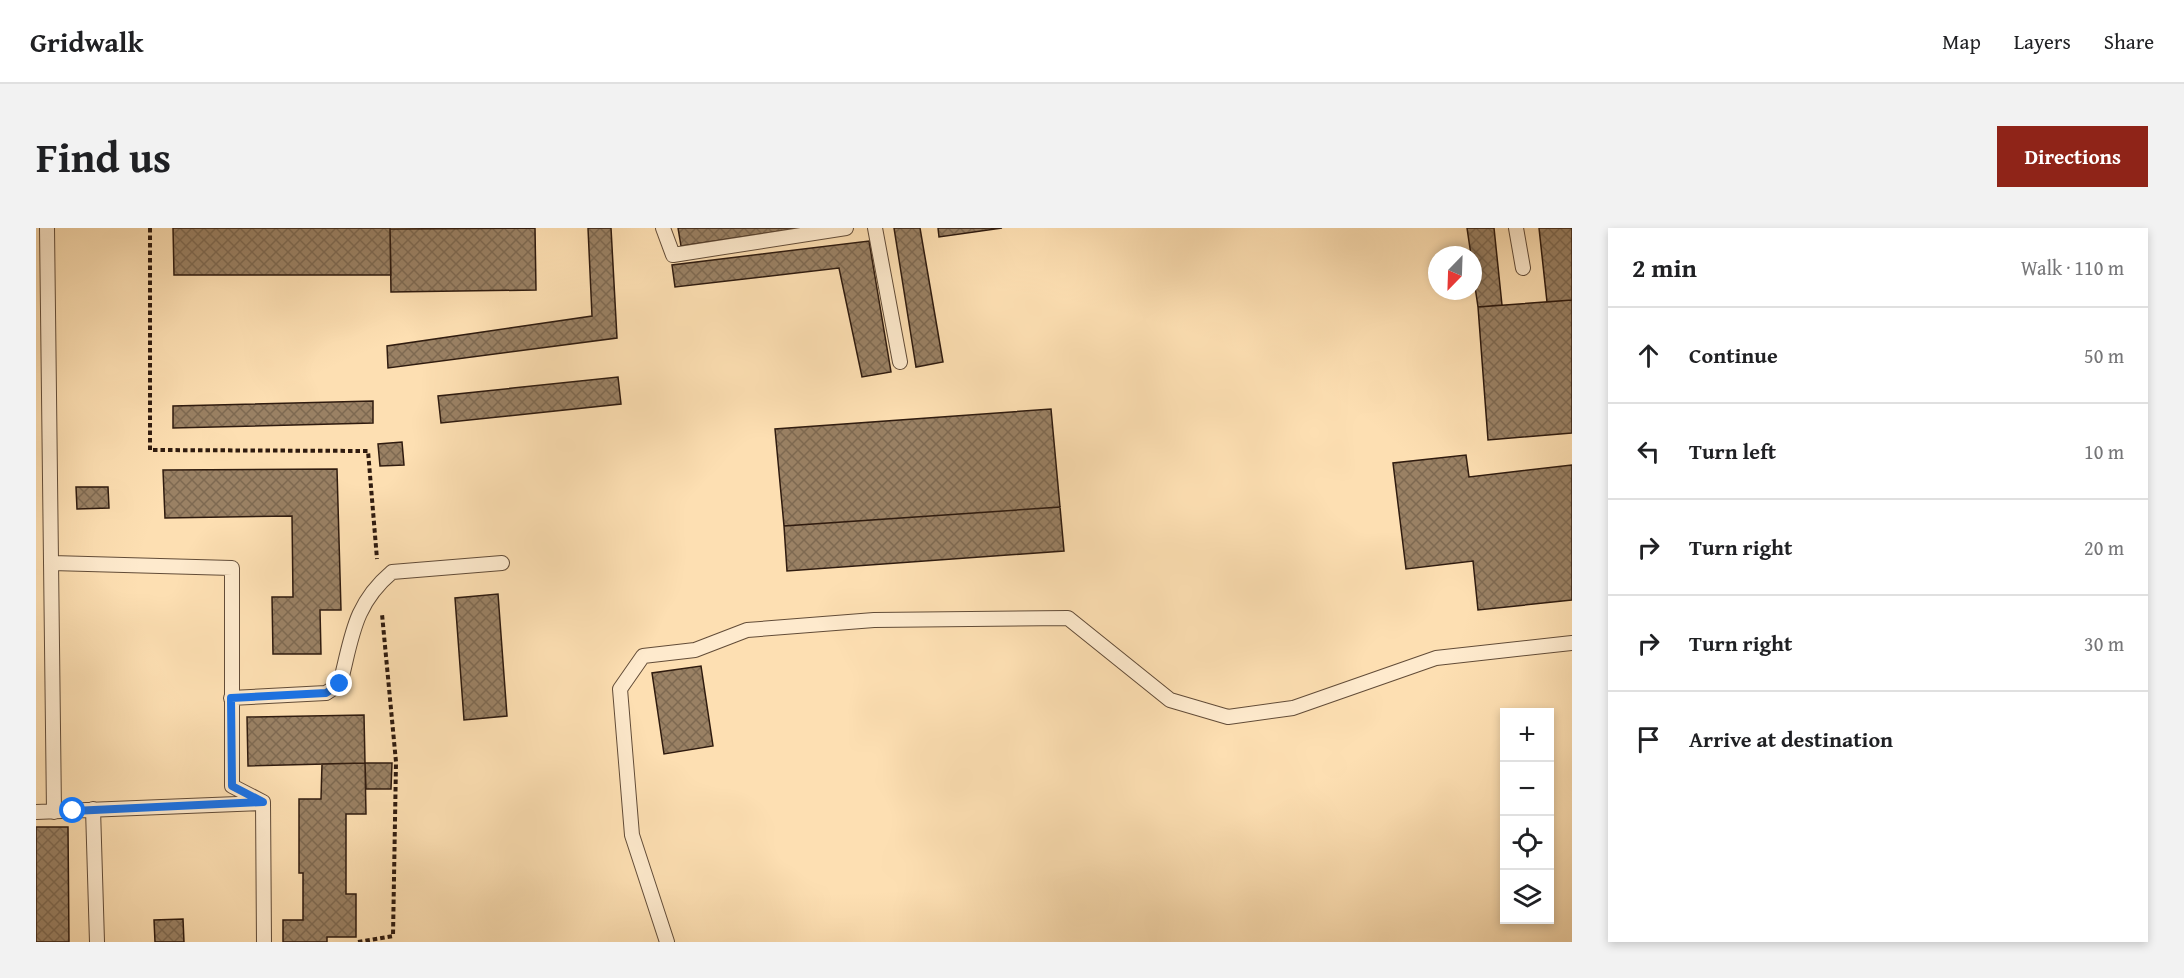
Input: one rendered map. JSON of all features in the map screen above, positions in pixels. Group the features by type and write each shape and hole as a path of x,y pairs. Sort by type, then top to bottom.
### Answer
{"lane":[{"path":"47,228 54,812"},
{"path":"663,228 673,255 846,228"},
{"path":"875,228 900,362"},
{"path":"1516,228 1523,268"},
{"path":"52,563 232,568 232,786 263,802"},
{"path":"231,698 326,693 340,684 356,619 364,601 392,572 502,563"},
{"path":"667,942 632,835 620,689 643,656 695,650 747,630 874,620 1068,618 1170,700 1228,717 1293,708 1436,658 1572,643"},
{"path":"36,812 263,802"},
{"path":"263,802 264,942"},
{"path":"93,809 97,942"}],"path":[{"path":"150,228 150,450 368,451 396,762 393,936 358,942"}],"building":[{"path":"173,228 390,228 391,275 174,275"},
{"path":"535,228 536,290 391,292 390,229"},
{"path":"588,228 611,228 617,338 388,368 387,346 592,316"},
{"path":"678,228 801,228 681,246"},
{"path":"894,228 920,228 943,362 916,367"},
{"path":"938,228 1002,228 939,237"},
{"path":"1467,228 1494,228 1502,305 1478,307 1477,300 1482,300 1482,246 1470,246"},
{"path":"1539,228 1572,228 1572,300 1547,302"},
{"path":"869,241 891,372 862,377 839,268 675,287 672,265"},
{"path":"1572,300 1572,433 1488,440 1478,307"},
{"path":"618,377 621,404 441,423 438,396"},
{"path":"373,401 373,423 173,428 173,406"},
{"path":"1051,409 1060,507 784,526 775,429"},
{"path":"402,442 404,465 380,466 378,444"},
{"path":"1466,455 1469,477 1572,465 1572,600 1478,610 1473,561 1406,569 1393,463"},
{"path":"337,469 341,610 320,610 321,654 273,654 272,597 293,597 292,516 165,518 163,470"},
{"path":"76,487 108,487 109,508 77,509"},
{"path":"1060,507 1064,551 787,571 784,526"},
{"path":"498,594 507,716 464,720 455,598"},
{"path":"701,666 713,746 664,754 652,673"},
{"path":"364,715 365,763 248,766 247,717"},
{"path":"365,763 366,814 346,814 346,894 356,894 356,937 327,937 327,942 283,942 283,920 303,920 303,873 299,873 299,799 321,799 322,764"},
{"path":"365,763 392,763 391,789 366,789"},
{"path":"36,827 68,827 69,942 36,942"},
{"path":"183,919 184,942 155,942 154,920"}],"route":[{"path":"73,811 263,802 232,786 231,698 326,693 340,684"}]}
